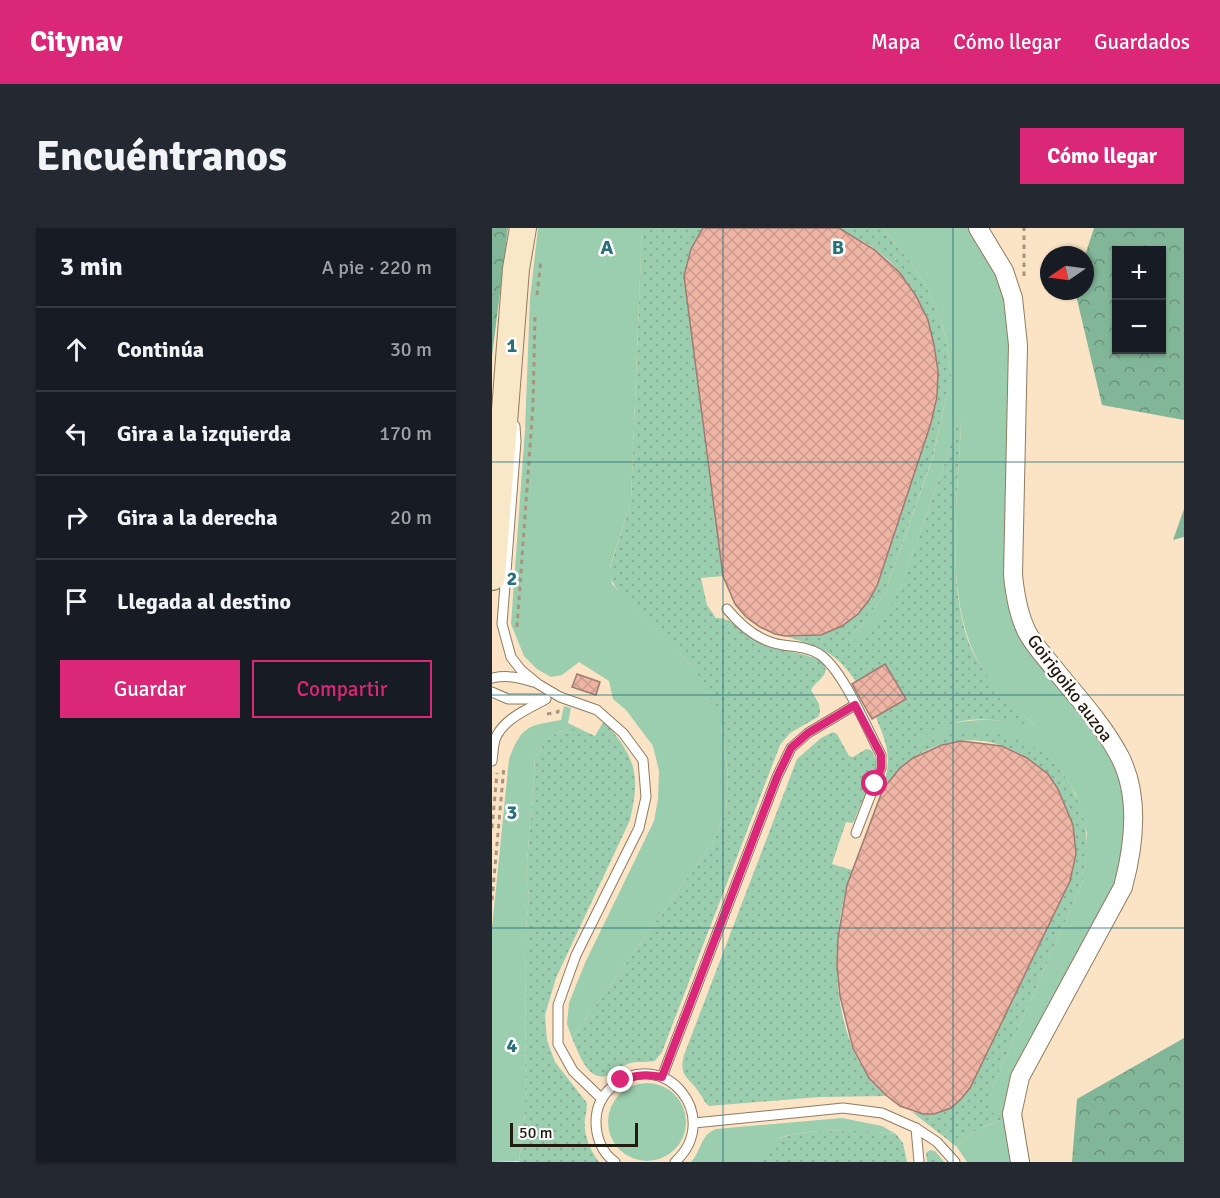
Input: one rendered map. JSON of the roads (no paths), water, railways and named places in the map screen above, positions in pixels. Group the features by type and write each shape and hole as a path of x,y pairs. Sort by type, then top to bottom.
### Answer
{"street":[{"path":"492,577 516,268 523,228"},
{"name":"Goirigoiko auzoa","path":"978,228 1004,271 1013,298 1018,345 1013,574 1016,603 1027,631 1037,648 1107,736 1121,759 1129,787 1134,825 1129,864 1123,887 1020,1077 1012,1114 1020,1162"}],"lane":[{"path":"509,377 516,441 502,624 511,657 521,670 538,684 560,697 597,710 623,733 643,760 646,797 639,828 576,955 558,1005 558,1044 573,1071 602,1099"},
{"path":"727,609 740,624 772,643 808,649 819,654 840,677 881,755 881,768 856,833"},
{"path":"492,678 504,675 538,684"},
{"path":"492,692 508,699 560,697"},
{"path":"495,765 496,737 518,714 546,699"},
{"path":"662,1077 777,777 791,748 808,733 855,705"},
{"path":"615,1162 601,1146 596,1131 596,1114 602,1099 610,1088 634,1075 648,1074 662,1077 675,1084 685,1095 692,1108 694,1123 692,1139 684,1154 675,1162"},
{"path":"694,1123 843,1108 882,1113 916,1128 937,1142 955,1162"},
{"path":"916,1128 919,1162"}]}
